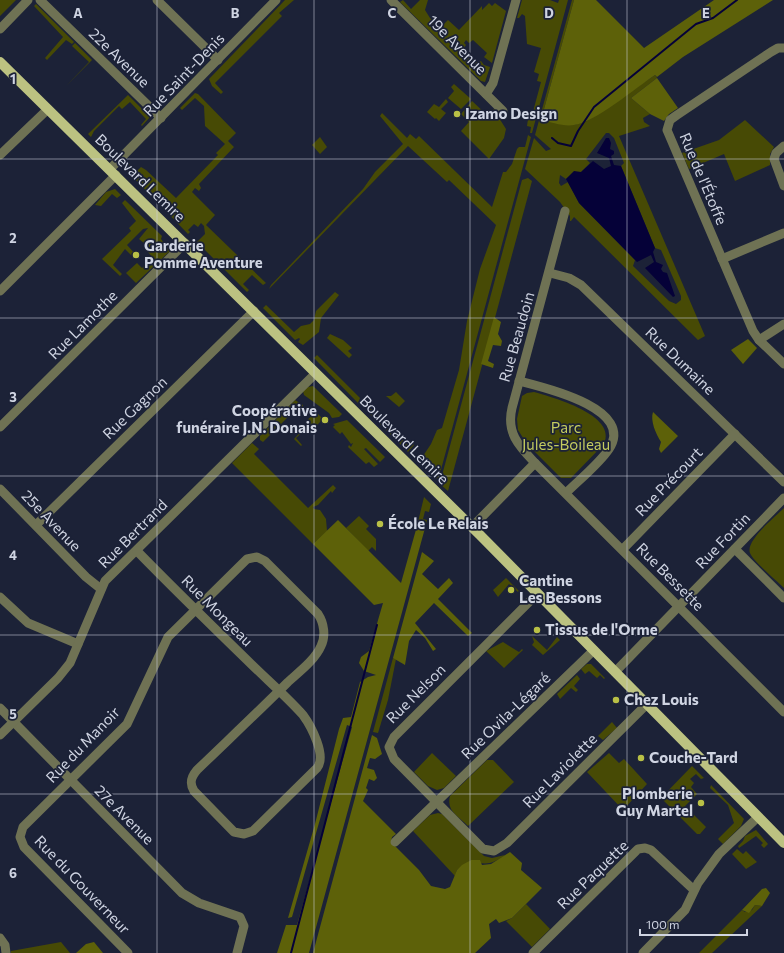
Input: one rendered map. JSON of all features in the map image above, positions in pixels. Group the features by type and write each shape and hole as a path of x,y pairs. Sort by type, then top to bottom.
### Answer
{"main road":[{"name":"Boulevard Lemire","path":"0,62 472,527 784,843"}],"street":[{"path":"0,29 28,0"},
{"name":"22e Avenue","path":"40,0 161,118"},
{"path":"157,0 218,60"},
{"name":"Rue Saint-Denis","path":"0,291 113,172 161,118 275,0"},
{"name":"19e Avenue","path":"391,0 503,111"},
{"path":"486,94 493,83 514,1"},
{"name":"Rue de l'Étoffe","path":"784,48 778,48 765,56 677,115 667,125 668,132 753,332 759,340 784,364"},
{"path":"0,155 48,109"},
{"path":"784,146 776,153 774,159 784,186"},
{"name":"Rue Beaudoin","path":"535,463 519,445 511,431 510,417 550,273 565,211"},
{"path":"722,260 784,233"},
{"name":"Rue Lamothe","path":"0,427 185,243"},
{"name":"Rue Dumaine","path":"550,273 569,278 581,285 784,482"},
{"name":"Rue Gagnon","path":"36,525 254,311"},
{"path":"759,340 784,324"},
{"name":"Rue Bertrand","path":"0,735 58,678 70,663 104,582 137,551 227,459 316,373"},
{"path":"519,381 577,398 599,413 611,427 613,436 608,449 566,493"},
{"name":"Rue Précourt","path":"623,549 735,434"},
{"path":"472,527 535,463"},
{"name":"Rue Bessette","path":"535,463 623,549 784,712"},
{"name":"25e Avenue","path":"0,489 86,577 101,589"},
{"name":"Rue Fortin","path":"615,672 784,498"},
{"path":"735,549 784,598"},
{"name":"Rue Mongeau","path":"137,551 279,691"},
{"name":"Rue du Manoir","path":"20,834 25,825 128,722 168,637 244,561 255,557 265,561 318,614 323,627 323,640 318,652 196,770 191,778 191,786 194,791 227,825 238,834 253,831 317,768 321,760 319,748 308,722 279,691"},
{"name":"Rue Nelson","path":"490,852 484,849 393,757 389,747 391,741 442,688 537,594"},
{"path":"0,597 28,623 78,644"},
{"name":"Rue Ovila-Légaré","path":"395,842 594,650"},
{"name":"Rue Laviolette","path":"490,852 501,849 647,704"},
{"name":"27e Avenue","path":"0,708 182,893 199,903 237,915 242,920 244,926 237,953"},
{"path":"643,953 688,907 694,890 719,854 758,817"},
{"name":"Rue du Gouverneur","path":"20,834 20,840 24,847 128,953"},
{"name":"Rue Paquette","path":"533,953 640,848 651,850 694,890"},
{"path":"0,938 5,945 6,953"}],"green space":[{"path":"0,0 16,0 0,16"},
{"path":"285,0 294,0 279,13 282,16 215,83 223,92 221,94 212,86 209,79"},
{"path":"403,0 411,9 420,0 428,0 425,10 430,18 440,28 448,20 459,30 482,6 482,10 489,3 492,6 495,3 506,11 492,63 484,57 487,53 473,40 469,43 466,40 464,43 466,45 463,49 478,63 481,61 484,65 490,67 485,82 481,81 400,2"},
{"path":"522,0 550,0 558,3 559,0 568,0 532,133 530,133 531,127 527,126 528,119 531,119 541,82 537,81 539,74 534,72 541,48 527,44 525,16 522,14 519,18 517,18"},
{"path":"572,0 574,0 541,120 574,125 587,121 655,75 657,78 631,98 650,114 643,118 644,122 650,126 619,136 705,336 698,340 574,217 570,221 570,216 560,202 525,169 534,138 546,151 551,149 535,135","holes":["606,133 609,133 614,138 624,163 621,166 655,248 661,250 681,296 681,300 676,304 669,301 633,266 635,260 579,203 568,182 561,186 559,183 560,175 566,179 574,172 581,172 590,163 586,159"]},
{"path":"36,4 74,42 72,44 66,40 47,60 45,58 63,37 34,6"},
{"path":"75,43 92,60 66,86 89,62 72,46"},
{"path":"454,84 471,99 461,109 448,98 454,91 451,87"},
{"path":"195,93 198,94 236,133 228,141 234,147 199,184 201,188 199,191 195,188 192,192 215,215 206,225 266,283 263,285 252,275 243,284 249,290 247,292 197,242 205,234 204,226 201,223 198,227 194,224 188,230 190,232 188,234 127,171 127,162 137,171 141,167 176,198 218,155 216,153 225,144 205,126 204,106 195,98 182,110 180,108"},
{"path":"128,95 150,117 142,126 141,125 146,119 130,102 122,109 119,106 94,131 91,137 88,134"},
{"path":"446,99 448,102 441,109 446,113 439,121 427,112 434,104 439,107"},
{"path":"472,101 487,115 494,109 499,113 499,118 506,129 504,138 489,159 461,131 469,122 461,114"},
{"path":"382,113 407,138 410,134 416,139 419,136 492,207 503,172 506,172 512,164 517,149 519,147 525,147 528,135 531,137 439,477 435,479 419,462 431,444 437,430 442,428 459,370 467,321 480,269 496,225 449,180 447,182 408,146 269,289 271,285 363,189 375,172 403,144 380,116"},
{"path":"745,120 774,147 770,154 770,165 735,181 724,154 689,169 682,153 719,140"},
{"path":"320,137 327,147 320,154 312,145"},
{"path":"528,178 532,181 448,491 440,484 441,479 522,180"},
{"path":"115,189 121,195 117,198 112,194 101,206 95,205 106,192"},
{"name":"Garderie Pomme Aventure","path":"125,200 162,236 161,239 170,251 136,283 126,273 137,263 142,268 153,258 148,252 148,241 145,244 139,239 148,228 143,229 127,245 137,256 134,258 125,249 113,265 122,274 120,276 102,259 131,231 129,228 136,221 122,203"},
{"path":"335,292 339,295 321,318 319,332 303,345 298,342 300,339 299,338 295,340 263,308 266,305 294,332 301,326 310,324 314,320 316,311"},
{"path":"330,334 343,340 352,348 348,351 352,355 349,358 327,338"},
{"path":"317,355 360,398 358,403 314,358"},
{"path":"313,386 342,414 339,417 332,418 329,413 304,395 303,391 308,387"},
{"path":"396,392 405,401 399,407 386,396 391,396"},
{"name":"Parc Jules-Boileau","path":"534,392 568,403 581,409 593,416 602,424 606,434 604,444 571,478 561,478 527,444 518,430 517,419 522,396 527,393"},
{"path":"295,400 303,405 303,410 298,415 293,412 263,442 260,440 260,436"},
{"path":"371,409 410,447 413,444 414,445 408,452 366,410"},
{"path":"316,412 323,419 312,430 309,426 296,438 302,445 301,446 294,439 307,425 305,422"},
{"path":"347,420 385,457 380,462 366,448 364,449 378,464 374,467 369,462 366,464 348,447 349,445 351,447 353,443 351,444 342,432 340,434 333,427 335,425 333,424"},
{"path":"252,443 259,449 254,454 308,508 333,485 336,488 332,493 331,491 318,505 313,507 314,509 320,510 326,519 327,531 313,544 232,463"},
{"path":"424,497 431,504 429,512 425,511 423,519 427,520 425,528 417,526"},
{"path":"784,508 784,588 752,557 750,548 756,536"},
{"path":"359,516 369,526 366,529 376,539 376,551 372,547 368,551 346,528"},
{"path":"506,578 519,591 518,592 509,584 498,597 493,590"},
{"path":"532,636 547,650 557,637 560,640 543,655 532,645 534,642"},
{"path":"503,642 519,652 522,649 523,650 504,668 486,651"},
{"path":"393,658 396,659 388,700 378,733 373,732"},
{"path":"587,664 591,664 605,678 604,679 600,675 597,678 589,671 585,674 581,669"},
{"path":"577,675 580,679 574,686 578,690 576,692 571,688 560,699 557,694"},
{"path":"612,722 617,728 603,740 598,736"},
{"path":"432,753 456,776 444,788 437,790 428,786 414,772"},
{"path":"609,753 619,763 624,759 647,784 623,810 587,772"},
{"path":"487,760 493,760 514,782 468,826 451,809 449,801 450,796"},
{"path":"692,766 704,778 701,779 696,774 690,779 694,783 691,787 697,794 685,806 706,827 700,834 697,834 661,798"},
{"path":"711,785 744,819 741,826 723,844 718,839 734,823 728,805 710,788"},
{"path":"438,813 442,814 484,856 492,858 505,855 489,863 481,863 471,860 457,870 455,876 413,831 430,815"},
{"path":"756,830 768,844 764,848 761,845 763,843 756,836 739,848 738,846 743,841 745,836"},
{"path":"737,849 743,854 746,851 757,862 746,869 732,854"},
{"path":"526,904 550,929 532,947 506,921 512,918"},
{"path":"755,905 762,906 712,953 699,953 742,910 745,912 752,910"},
{"path":"61,942 70,953 11,953 11,951"}],"shaded area":[{"path":"574,0 596,0 644,48 714,0 773,0 683,57 657,77 655,75 593,118 582,123 566,125 541,120"},
{"path":"657,78 678,108 669,114 664,121 650,114 631,98"},
{"path":"606,138 609,138 611,143 610,149 614,151 614,154 611,156 614,165 621,166 655,248 653,252 656,262 663,265 661,269 663,272 667,273 675,296 673,297 645,268 654,262 651,255 637,262 579,203 566,179 574,171 581,172 593,161 604,169 611,166 609,158 597,153"},
{"path":"494,317 501,322 498,334 502,341 501,346 493,345 488,361 494,364 493,368 481,364"},
{"path":"748,339 757,348 743,364 731,350"},
{"path":"653,412 678,436 661,453 659,449 661,442 655,431 653,423"},
{"path":"338,520 401,583 417,526 425,528 309,953 277,953 286,925 297,925 352,727 347,725 292,917 288,918 315,824 339,729 343,718 351,717 360,682 368,677 376,675 364,671 359,663 361,657 369,651 383,603 374,605 313,544"},
{"path":"422,552 434,561 422,574 438,589 449,578 453,583 438,599 472,633 468,636 434,603 415,623 436,649 433,651 425,638 416,630 409,641 405,665 393,658"},
{"path":"372,735 377,738 382,754 375,759 370,758 367,768 374,770 377,778 374,781 369,779 366,788 368,790 363,801 396,834 392,837 391,842 419,870 431,886 445,889 450,887 457,870 462,865 471,860 480,860 482,865 491,864 510,852 522,863 521,870 542,888 512,918 499,923 496,919 489,924 491,938 475,953 313,953"},
{"path":"766,888 770,893 762,906 755,905 749,913 742,910 762,889"},
{"path":"94,942 103,953 76,953 86,944"}],"waterway":[{"path":"552,138 558,143 571,146 578,131 594,107 696,24 713,18 737,0"},
{"path":"291,953 377,625"}],"place":[{"name":"Izamo Design","path":"457,114"},
{"name":"Garderie Pomme Aventure","path":"136,255"},
{"name":"Coopérative funéraire J.N. Donais","path":"325,420"},
{"name":"École Le Relais","path":"380,524"},
{"name":"Cantine Les Bessons","path":"511,590"},
{"name":"Tissus de l'Orme","path":"537,630"},
{"name":"Chez Louis","path":"616,700"},
{"name":"Couche-Tard","path":"641,758"},
{"name":"Plomberie Guy Martel","path":"701,803"}]}
